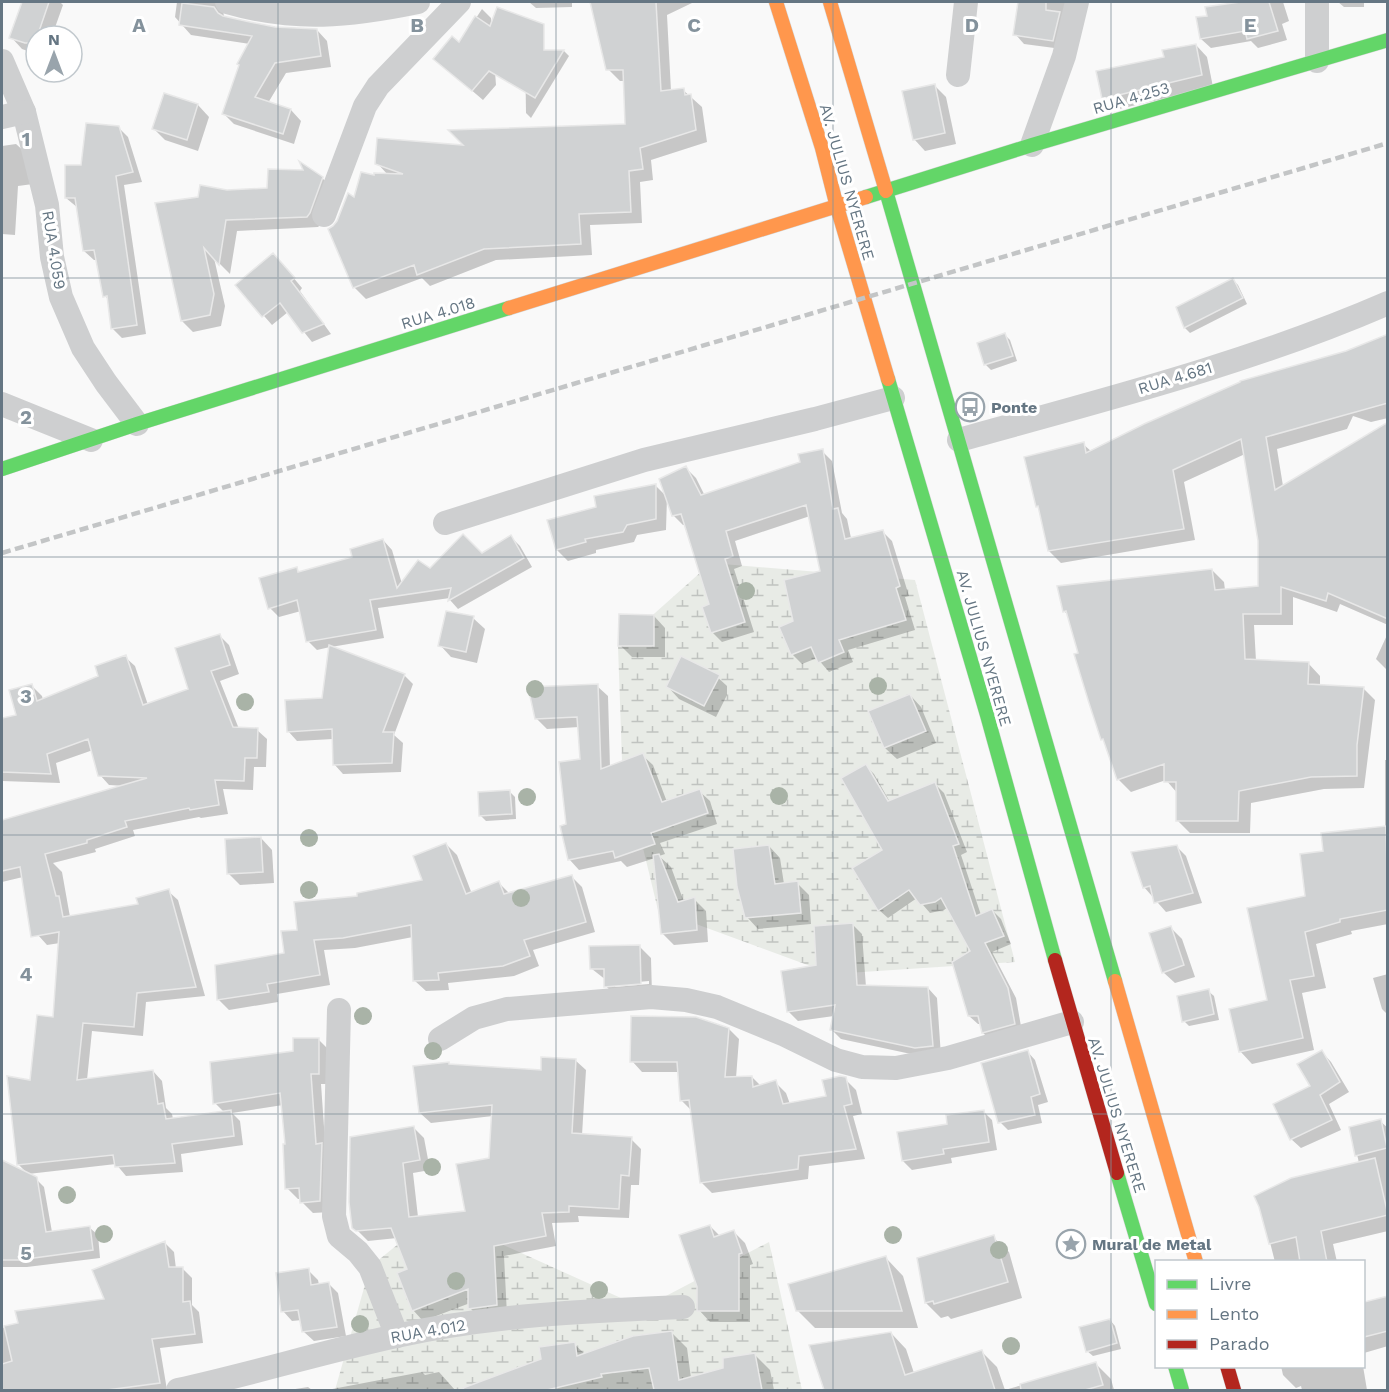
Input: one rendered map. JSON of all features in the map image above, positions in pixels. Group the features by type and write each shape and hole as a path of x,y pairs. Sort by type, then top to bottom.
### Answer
{"main road":[{"name":"AV. JULIUS NYERERE","path":"776,2 822,148 837,207 987,715 1072,1022 1155,1302"},
{"name":"AV. JULIUS NYERERE","path":"830,2 1195,1260"},
{"name":"RUA 4.253","path":"885,192 1032,145 1388,40"},
{"name":"RUA 4.018","path":"2,469 137,424 885,192"},
{"path":"1176,1368 1182,1390"},
{"path":"1228,1368 1234,1390"}],"street":[{"path":"227,2 256,10 311,16 385,9 418,2"},
{"path":"324,214 356,125 378,86 459,2"},
{"path":"958,75 966,2"},
{"path":"1032,145 1064,56 1077,2"},
{"path":"1317,2 1317,61"},
{"name":"RUA 4.059","path":"2,61 13,114 47,205 52,257 62,297 83,348 137,424"},
{"name":"RUA 4.681","path":"959,440 1226,363 1348,320 1388,303"},
{"path":"446,523 644,460 893,398"},
{"path":"2,404 91,440"},
{"path":"440,1039 474,1018 507,1009 651,997 686,1000 717,1007 785,1035 836,1060 862,1067 896,1068 948,1058 1072,1022"},
{"path":"339,1010 334,1216 339,1236 358,1252 370,1267 397,1336"},
{"name":"RUA 4.012","path":"178,1390 229,1384 397,1336 556,1313 682,1307"}],"green space":[{"path":"711,563 915,580 1015,962 832,974 658,910 622,761 618,646"},
{"path":"435,1214 643,1308 769,1242 802,1390 335,1390 370,1267"}],"building":[{"path":"22,2 49,2 41,24 24,24 24,43 9,38"},
{"path":"590,2 656,2 661,91 684,88 685,95 691,94 696,130 640,148 643,169 629,171 631,212 579,214 581,244 484,249 417,275 414,265 353,288 328,229 337,221 348,193 354,197 361,172 374,175 374,173 403,174 375,164 377,138 463,145 448,130 625,124 623,70 606,70"},
{"path":"1018,2 1046,2 1046,10 1060,12 1053,41 1013,35"},
{"path":"1240,2 1269,2 1278,31 1247,39 1245,31 1200,39 1196,17 1207,16 1205,7"},
{"path":"182,3 214,7 223,16 275,27 317,29 321,56 275,63 255,97 291,109 283,134 222,114 239,65 237,64 252,36 179,25"},
{"path":"497,7 544,24 544,50 564,50 535,98 489,71 472,91 433,59 452,36 459,42 475,16 490,26"},
{"path":"1196,44 1202,75 1102,99 1096,71 1164,57 1162,50"},
{"path":"935,84 945,133 913,140 902,91"},
{"path":"164,93 198,104 187,140 152,129"},
{"path":"86,123 119,126 133,172 116,176 137,325 111,329 107,296 103,297 94,250 83,251 75,198 65,198 65,165 81,165"},
{"path":"299,161 323,177 310,213 307,217 226,220 219,265 204,248 214,294 210,315 181,321 155,203 198,197 200,185 227,190 267,188 268,169 303,170"},
{"path":"273,253 295,278 291,281 324,324 302,333 280,303 262,317 235,285"},
{"path":"1233,278 1243,298 1184,328 1176,307"},
{"path":"1005,333 1013,356 984,365 977,343"},
{"path":"1388,334 1388,403 1266,437 1275,490 1388,422 1388,619 1328,593 1326,601 1281,587 1281,614 1243,614 1245,659 1309,662 1308,684 1364,687 1357,745 1357,776 1311,777 1239,791 1238,821 1176,821 1176,782 1164,782 1164,764 1117,780 1089,703 1074,654 1078,653 1066,611 1063,612 1057,586 1212,569 1215,590 1258,586 1258,541 1241,439 1173,470 1184,529 1048,551 1024,457 1084,442 1086,453 1240,381 1346,351"},
{"path":"823,449 833,509 838,508 845,539 883,530 900,586 896,588 906,620 839,640 844,652 818,663 811,647 791,655 779,627 793,621 784,580 820,571 806,505 726,531 733,556 725,559 745,622 711,633 702,607 709,604 681,514 672,516 659,479 686,466 701,495 800,462 798,454"},
{"path":"656,484 656,519 627,525 623,532 585,539 586,542 556,550 547,520 596,507 594,496"},
{"path":"463,534 482,553 511,535 524,558 448,601 451,588 370,600 376,630 306,642 297,600 268,609 259,578 297,567 298,572 352,557 350,549 383,539 397,588 418,560 430,568"},
{"path":"446,611 474,616 466,652 438,646"},
{"path":"619,614 654,615 654,646 618,646"},
{"path":"220,634 230,665 211,671 233,727 258,728 257,758 245,758 244,781 215,780 219,805 190,810 189,808 125,821 127,827 87,840 87,843 45,854 56,896 59,896 63,917 138,904 136,898 169,889 196,987 137,993 134,1027 83,1023 77,1080 153,1070 158,1104 163,1103 166,1119 231,1110 234,1136 172,1144 175,1163 115,1167 113,1155 17,1165 7,1076 30,1080 37,1015 53,1017 59,932 31,937 20,867 2,871 2,820 147,778 98,776 88,739 47,754 51,774 2,772 2,718 16,715 9,690 32,684 37,701 98,676 95,666 126,655 143,705 188,689 175,648"},
{"path":"329,645 405,674 383,732 394,732 392,763 333,765 332,729 287,732 285,700 322,698"},
{"path":"681,656 720,675 704,706 666,687"},
{"path":"598,684 601,769 643,753 662,802 700,789 708,813 651,833 655,844 615,858 613,851 568,860 560,826 566,824 559,762 580,759 577,717 535,719 528,687"},
{"path":"910,694 926,731 884,748 868,711"},
{"path":"866,764 888,801 935,782 959,844 953,846 976,916 992,909 1004,936 985,943 1008,988 1015,1024 982,1033 978,1016 968,1016 952,962 970,951 941,898 935,902 920,905 909,890 878,911 852,868 882,850 841,778"},
{"path":"510,790 512,814 479,816 478,792"},
{"path":"1386,826 1388,910 1340,919 1340,922 1305,932 1314,976 1290,980 1303,1038 1239,1052 1229,1009 1267,1000 1247,908 1305,896 1300,854 1323,851 1321,833"},
{"path":"261,837 263,872 227,874 225,839"},
{"path":"446,843 466,894 499,881 504,894 572,875 586,922 524,940 530,956 503,966 438,973 439,980 413,981 411,925 343,938 314,940 320,975 267,984 269,992 217,1000 215,965 284,953 281,931 297,930 294,902 357,896 357,893 422,880 413,856"},
{"path":"769,845 775,884 798,881 801,913 745,918 737,887 733,849"},
{"path":"1177,845 1193,893 1154,903 1150,886 1143,888 1131,852"},
{"path":"659,854 678,902 695,897 697,930 661,934 653,855"},
{"path":"853,923 857,985 928,987 933,1046 915,1048 830,1030 835,1005 787,1012 781,971 816,965 814,926"},
{"path":"1171,926 1184,965 1162,973 1149,933"},
{"path":"640,945 641,984 604,987 604,969 590,969 589,946"},
{"path":"1209,989 1214,1014 1182,1022 1177,996"},
{"path":"631,1016 696,1017 729,1028 725,1077 752,1076 753,1087 776,1080 783,1104 826,1096 822,1080 846,1077 852,1104 844,1106 856,1149 799,1156 798,1169 700,1183 689,1100 680,1101 677,1062 630,1062"},
{"path":"293,1038 319,1038 319,1074 311,1074 316,1144 322,1143 320,1201 300,1203 299,1188 285,1189 283,1144 285,1144 280,1093 213,1104 210,1062 293,1051"},
{"path":"1028,1050 1040,1094 1031,1097 1035,1115 998,1123 981,1063"},
{"path":"1322,1050 1340,1082 1320,1095 1332,1120 1290,1140 1273,1104 1310,1086 1297,1064"},
{"path":"541,1057 576,1059 572,1133 632,1137 629,1176 621,1175 619,1209 569,1206 569,1212 542,1213 546,1236 494,1246 497,1305 468,1309 468,1289 412,1311 397,1273 407,1269 391,1228 356,1231 352,1228 349,1202 350,1137 414,1126 420,1160 403,1163 409,1217 465,1211 456,1164 489,1158 492,1105 419,1113 413,1066 449,1062 449,1064 541,1070"},
{"path":"984,1110 989,1142 943,1149 944,1154 902,1161 897,1132 947,1124 946,1115"},
{"path":"1381,1119 1387,1148 1355,1156 1349,1127"},
{"path":"1375,1158 1388,1215 1321,1231 1327,1260 1300,1260 1296,1237 1269,1244 1254,1196 1291,1178"},
{"path":"2,1160 37,1177 46,1232 90,1226 93,1250 19,1260 2,1260"},
{"path":"710,1225 714,1237 734,1230 742,1253 739,1254 739,1311 697,1311 697,1287 679,1235"},
{"path":"994,1235 1008,1282 934,1304 933,1301 925,1303 917,1258"},
{"path":"165,1241 169,1267 183,1267 183,1302 190,1301 195,1334 152,1339 160,1383 107,1390 2,1390 2,1364 12,1361 4,1326 18,1323 15,1311 104,1299 92,1270"},
{"path":"886,1256 902,1311 796,1311 788,1284"},
{"path":"309,1268 311,1285 329,1282 337,1327 302,1332 298,1310 281,1312 276,1273"},
{"path":"1388,1296 1388,1331 1365,1337 1365,1302"},
{"path":"1110,1319 1117,1343 1086,1352 1079,1327"},
{"path":"672,1331 679,1380 723,1368 723,1358 755,1353 762,1390 654,1390 649,1368 601,1374 602,1377 547,1390 464,1390 463,1388 541,1359 539,1347 575,1342 577,1356 633,1336"},
{"path":"891,1332 905,1375 982,1350 995,1390 824,1390 809,1345"},
{"path":"1096,1362 1103,1385 1085,1390 1021,1390 1020,1384"}],"railway":[{"path":"2,553 1388,143"}],"traffic: fast":[{"path":"866,197 1032,145 1388,40"},
{"path":"886,191 1115,981"},
{"path":"2,469 137,424 509,308"},
{"path":"888,379 987,715 1055,960"},
{"path":"1117,1173 1155,1301"},
{"path":"1176,1368 1182,1390"}],"traffic: slow":[{"path":"776,2 822,148 888,379"},
{"path":"830,2 886,191"},
{"path":"509,308 866,197"},
{"path":"1115,981 1195,1260"}],"traffic: jam":[{"path":"1055,960 1117,1173"},
{"path":"1228,1368 1234,1390"}],"place":[{"name":"Ponte","path":"970,407"},
{"name":"Mural de Metal","path":"1071,1244"}]}
